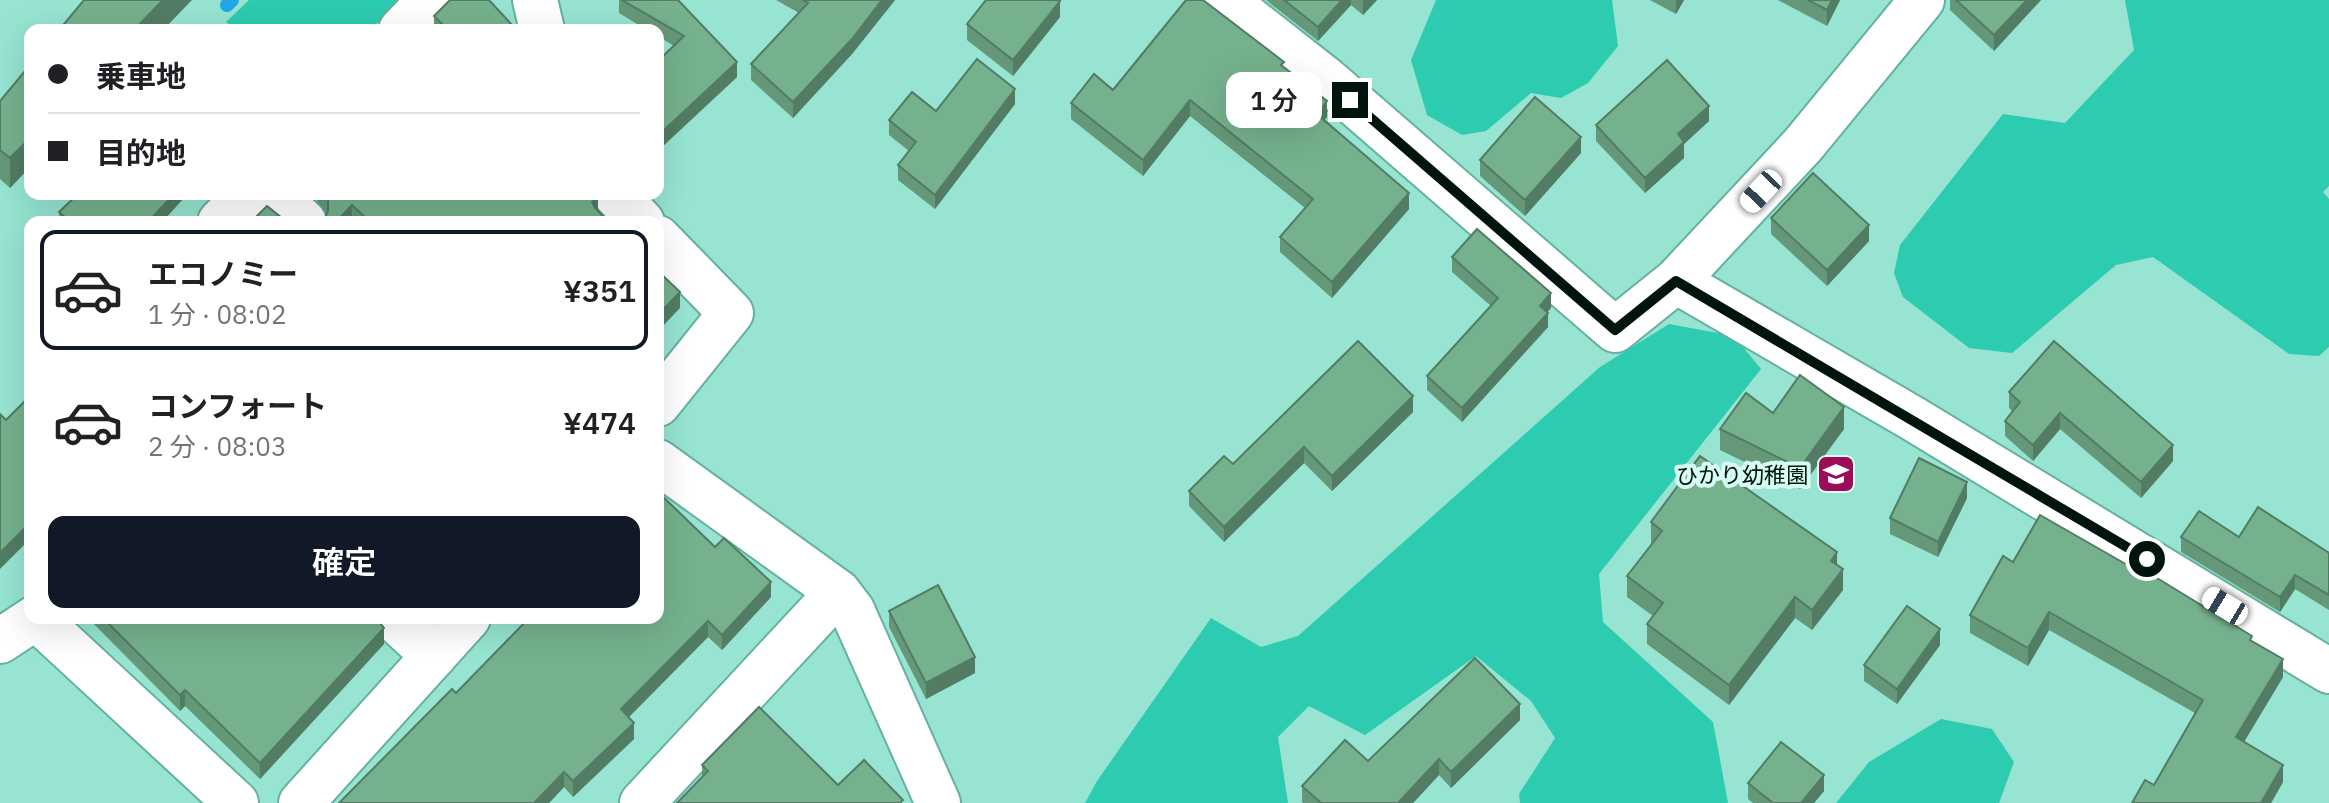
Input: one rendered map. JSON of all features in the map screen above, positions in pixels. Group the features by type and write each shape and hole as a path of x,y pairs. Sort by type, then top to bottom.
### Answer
{"street":[{"path":"407,24 430,0"},
{"path":"535,0 541,24"},
{"path":"1225,0 1327,80 1615,330 1676,281 1803,145 1922,0"},
{"path":"226,216 241,200"},
{"path":"280,200 298,216"},
{"path":"621,200 636,216"},
{"path":"664,244 731,313 664,397"},
{"path":"1676,281 1926,426 2329,671"},
{"path":"664,466 838,592 852,610 938,803"},
{"path":"642,803 838,592"},
{"path":"0,641 26,624"},
{"path":"42,624 236,803"},
{"path":"399,624 434,656"},
{"path":"301,803 463,624"}],"green space":[{"path":"249,0 400,0 376,24 226,22"},
{"path":"1436,0 1612,0 1618,46 1588,83 1561,98 1531,93 1486,131 1462,135 1427,115 1411,60"},
{"path":"2125,0 2329,0 2329,186 2323,192 2329,199 2329,347 2319,356 2289,354 2153,257 2116,265 2012,353 1969,348 1903,297 1894,273 1900,245 2003,114 2065,123 2134,50"},
{"path":"1669,324 1734,336 1761,369 1599,574 1603,622 1713,722 1728,803 1520,803 1519,794 1555,738 1531,701 1476,656 1365,735 1309,706 1278,737 1288,803 1085,803 1097,781 1211,618 1261,647 1298,636 1600,367"},
{"path":"1941,719 1992,729 2014,762 1999,803 1836,803 1869,762"}],"building":[{"path":"84,0 163,0 140,24 64,24"},
{"path":"450,0 489,0 511,24 442,24 434,16"},
{"path":"622,0 678,0 737,62 664,130 664,55 684,36"},
{"path":"803,0 882,0 852,39 793,102 751,64 808,3"},
{"path":"986,0 1060,1 1013,60 967,24"},
{"path":"1186,0 1203,0 1284,62 1281,65 1327,101 1317,114 1409,193 1332,282 1280,237 1313,199 1190,100 1143,160 1071,103 1094,74 1113,90"},
{"path":"1284,0 1342,0 1318,27"},
{"path":"1808,0 1832,0 1827,10"},
{"path":"1956,0 2027,0 1994,35"},
{"path":"977,59 1015,89 935,195 898,165 916,142 889,120 912,92 936,111"},
{"path":"1667,60 1709,106 1678,134 1684,142 1645,178 1596,125"},
{"path":"24,72 24,144 10,158 0,150 0,101"},
{"path":"1535,97 1581,137 1525,200 1480,160"},
{"path":"1813,173 1869,225 1827,270 1771,218"},
{"path":"72,200 168,200 154,216 64,216 59,212"},
{"path":"328,200 594,200 592,202 595,208 603,216 364,216 352,205 342,216 326,216"},
{"path":"267,206 280,216 257,216"},
{"path":"1477,229 1551,293 1540,306 1548,313 1462,408 1427,376 1498,298 1452,257"},
{"path":"664,277 680,292 664,309"},
{"path":"1358,341 1413,396 1332,476 1304,447 1224,527 1189,491 1224,456 1233,464"},
{"path":"2054,341 2173,445 2141,482 2060,413 2033,445 2005,421 2020,402 2009,392"},
{"path":"1800,375 1844,407 1800,468 1720,429 1746,393 1773,413"},
{"path":"24,402 24,529 0,553 0,414 6,420"},
{"path":"1700,456 1837,552 1831,561 1843,569 1812,610 1795,597 1729,685 1647,624 1663,603 1627,576 1662,531 1651,522"},
{"path":"1919,458 1967,482 1938,542 1890,518"},
{"path":"664,498 715,547 724,538 771,582 722,635 708,621 621,709 634,723 573,781 564,772 534,803 339,803 452,689 456,693 523,624 664,624"},
{"path":"2258,507 2329,553 2329,595 2295,575 2280,597 2181,537 2199,511 2239,537"},
{"path":"2040,515 2150,578 2152,575 2252,636 2250,640 2283,659 2236,737 2283,765 2261,803 2132,803 2145,780 2154,785 2203,700 2049,612 2028,648 1970,615 2003,556 2013,562"},
{"path":"938,585 975,657 926,683 889,611"},
{"path":"1907,606 1940,629 1897,689 1864,665"},
{"path":"109,624 381,624 384,628 260,763 185,690 180,695"},
{"path":"1475,658 1520,704 1451,772 1439,759 1398,803 1321,803 1302,786 1345,740 1368,761"},
{"path":"759,707 838,785 864,760 903,800 900,803 677,803 708,771 702,765"},
{"path":"1781,742 1824,775 1801,803 1773,803 1748,783"}],"waterway":[{"path":"227,5 232,0"}],"place":[{"name":"ひかり幼稚園","path":"1836,474"}],"route":[{"path":"1350,100 1615,330 1676,281 2147,559"}]}
